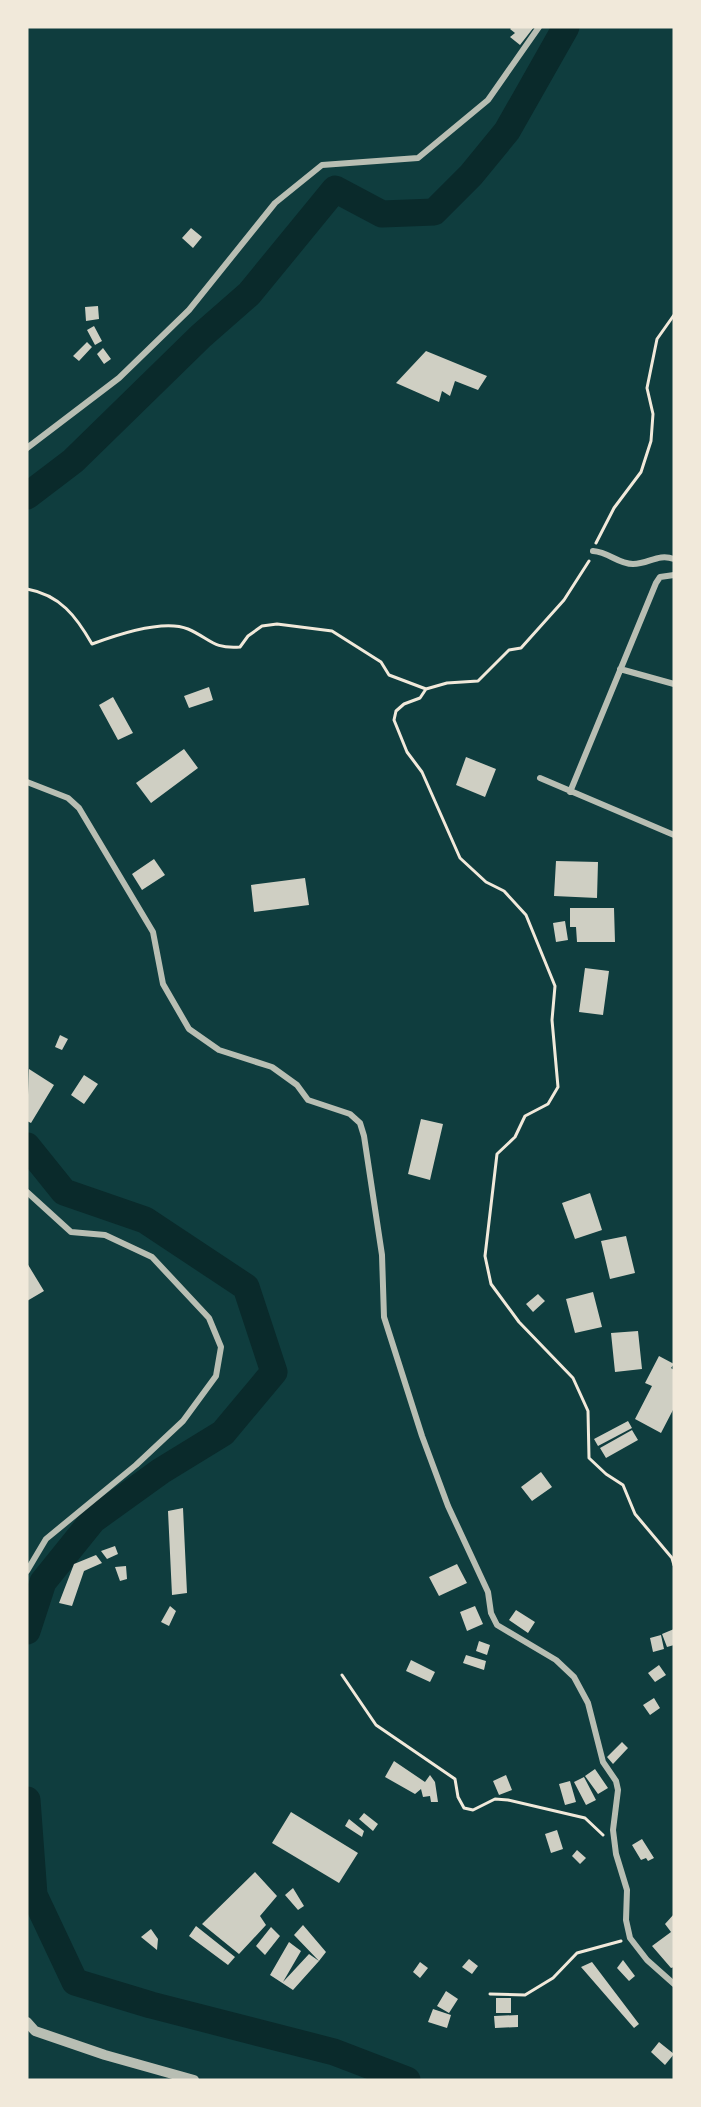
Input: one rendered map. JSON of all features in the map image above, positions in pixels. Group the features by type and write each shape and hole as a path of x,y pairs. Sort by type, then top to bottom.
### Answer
{"street":[{"path":"27,448 119,378 189,310 276,203 322,165 418,158 488,100 539,27"},
{"path":"593,551 606,552 621,562 634,564 664,555 674,560"},
{"path":"570,792 656,583 660,577 674,575"},
{"path":"620,669 674,684"},
{"path":"540,778 674,835"},
{"path":"27,782 61,794 79,808 153,932 163,984 189,1029 219,1050 272,1067 297,1085 308,1100 342,1110 360,1123 364,1136 382,1255 384,1317 422,1436 448,1506 488,1592 490,1612 497,1625 556,1660 574,1677 588,1702 603,1762 616,1781 618,1790 613,1830 616,1854 627,1890 630,1938 647,1960 674,1984"},
{"path":"27,1192 71,1232 105,1234 152,1257 208,1318 221,1347 216,1376 183,1421 136,1465 46,1539 27,1571"},
{"path":"27,2022 35,2031 75,2045 194,2080"}],"path":[{"path":"27,589 46,592 69,611 77,618 92,644 155,627 186,628 222,648 240,647 262,626 277,624 332,631 381,662 389,675 426,689 447,683 477,681 509,650 521,648 564,600 593,551 614,508 641,472 651,441 653,414 647,388 657,339 674,315"},
{"path":"426,689 420,698 404,704 396,711 394,720 407,752 422,772 460,858 486,882 504,891 526,915 555,986 552,1020 558,1087 548,1104 525,1116 515,1137 497,1154 485,1256 491,1284 519,1322 573,1378 588,1411 589,1458 606,1474 623,1485 634,1514 672,1558 674,1565"},
{"path":"342,1675 376,1725 450,1773 459,1786 458,1797 464,1808 473,1810 495,1799 577,1815 600,1830 616,1854"},
{"path":"490,1994 525,1995 553,1978 577,1953 630,1938"}],"building":[{"path":"512,27 534,27 520,45 510,37 515,33 510,29"},
{"path":"191,228 202,237 193,248 182,238"},
{"path":"98,306 99,319 86,321 85,307"},
{"path":"94,326 102,341 95,345 87,330"},
{"path":"87,342 92,347 79,361 73,356"},
{"path":"103,348 111,359 104,364 97,354"},
{"path":"426,351 487,376 478,390 455,381 450,396 442,391 439,402 396,383"},
{"path":"209,687 213,700 189,708 184,696"},
{"path":"113,697 133,733 118,740 99,705"},
{"path":"184,749 198,768 151,803 136,783"},
{"path":"466,757 496,769 485,797 456,785"},
{"path":"154,859 165,875 142,890 132,874"},
{"path":"556,861 598,862 597,898 554,896"},
{"path":"305,878 309,905 254,912 251,885"},
{"path":"570,908 614,908 615,942 577,942 576,927 570,927"},
{"path":"565,921 568,940 556,942 553,923"},
{"path":"585,968 609,971 603,1015 579,1012"},
{"path":"60,1035 68,1039 62,1050 55,1047"},
{"path":"29,1069 54,1085 31,1123 27,1121"},
{"path":"84,1075 98,1084 84,1104 71,1095"},
{"path":"421,1119 443,1124 430,1180 408,1174"},
{"path":"590,1193 602,1230 575,1239 562,1203"},
{"path":"626,1236 635,1273 610,1279 601,1241"},
{"path":"27,1263 44,1291 27,1301"},
{"path":"593,1292 602,1327 575,1333 566,1299"},
{"path":"538,1294 545,1301 533,1312 526,1304"},
{"path":"638,1331 642,1369 615,1372 611,1333"},
{"path":"659,1356 674,1364 671,1368 674,1370 674,1408 661,1433 635,1419 652,1386 645,1383"},
{"path":"628,1421 632,1428 598,1446 594,1439"},
{"path":"632,1430 638,1440 606,1458 600,1448"},
{"path":"541,1472 552,1487 532,1501 521,1487"},
{"path":"183,1508 187,1593 172,1595 168,1511"},
{"path":"115,1546 118,1554 107,1559 101,1551"},
{"path":"96,1555 102,1563 84,1571 72,1606 59,1603 74,1564"},
{"path":"457,1564 467,1583 439,1596 429,1577"},
{"path":"126,1566 127,1579 120,1581 115,1567"},
{"path":"170,1606 176,1611 169,1626 161,1622"},
{"path":"475,1606 483,1624 467,1631 460,1612"},
{"path":"516,1610 535,1622 528,1633 509,1620"},
{"path":"674,1629 674,1645 667,1647 662,1634"},
{"path":"661,1635 664,1649 653,1652 650,1638"},
{"path":"479,1641 490,1645 487,1655 476,1651"},
{"path":"466,1655 486,1661 484,1670 463,1663"},
{"path":"411,1660 435,1672 430,1682 406,1671"},
{"path":"659,1665 666,1675 655,1682 648,1673"},
{"path":"654,1698 660,1708 650,1715 643,1705"},
{"path":"622,1742 628,1748 613,1764 607,1757"},
{"path":"394,1761 425,1782 430,1775 435,1782 438,1802 431,1802 430,1796 423,1797 421,1789 415,1794 385,1777"},
{"path":"595,1769 608,1788 598,1794 585,1776"},
{"path":"506,1775 512,1790 499,1795 493,1781"},
{"path":"584,1777 596,1800 586,1805 574,1782"},
{"path":"570,1781 576,1802 565,1805 559,1784"},
{"path":"291,1812 358,1853 339,1883 272,1843"},
{"path":"364,1813 378,1824 373,1831 359,1819"},
{"path":"349,1819 364,1831 362,1837 345,1826"},
{"path":"557,1830 563,1849 551,1853 545,1834"},
{"path":"642,1839 654,1858 648,1861 646,1858 641,1860 632,1845"},
{"path":"577,1850 586,1858 580,1864 572,1856"},
{"path":"255,1872 277,1896 260,1916 266,1925 239,1954 202,1924"},
{"path":"293,1888 304,1906 298,1910 285,1895"},
{"path":"674,1914 674,1967 671,1968 652,1946 671,1932 665,1924"},
{"path":"303,1925 326,1952 319,1961 294,1935"},
{"path":"196,1926 235,1957 228,1965 189,1936"},
{"path":"271,1927 280,1936 265,1955 256,1946"},
{"path":"151,1929 158,1939 157,1950 141,1937"},
{"path":"289,1942 301,1951 283,1982 309,1954 319,1961 293,1990 270,1975"},
{"path":"469,1959 478,1966 472,1974 462,1967"},
{"path":"623,1960 635,1976 629,1981 617,1968"},
{"path":"420,1962 428,1968 420,1978 413,1972"},
{"path":"592,1962 639,2024 634,2028 581,1967"},
{"path":"446,1991 458,1999 449,2013 437,2006"},
{"path":"496,1998 511,1998 511,2013 496,2013"},
{"path":"433,2009 451,2015 447,2028 428,2022"},
{"path":"518,2015 518,2027 495,2028 494,2016"},
{"path":"659,2042 674,2054 665,2065 651,2052"}],"waterway":[{"path":"27,496 73,461 201,336 249,294 335,189 382,214 434,212 471,175 507,131 566,27"},
{"path":"27,1146 64,1192 145,1220 246,1287 274,1372 223,1433 161,1471 93,1520 43,1582 27,1631"},
{"path":"27,1800 34,1895 75,1982 151,2005 334,2052 407,2080"}]}
